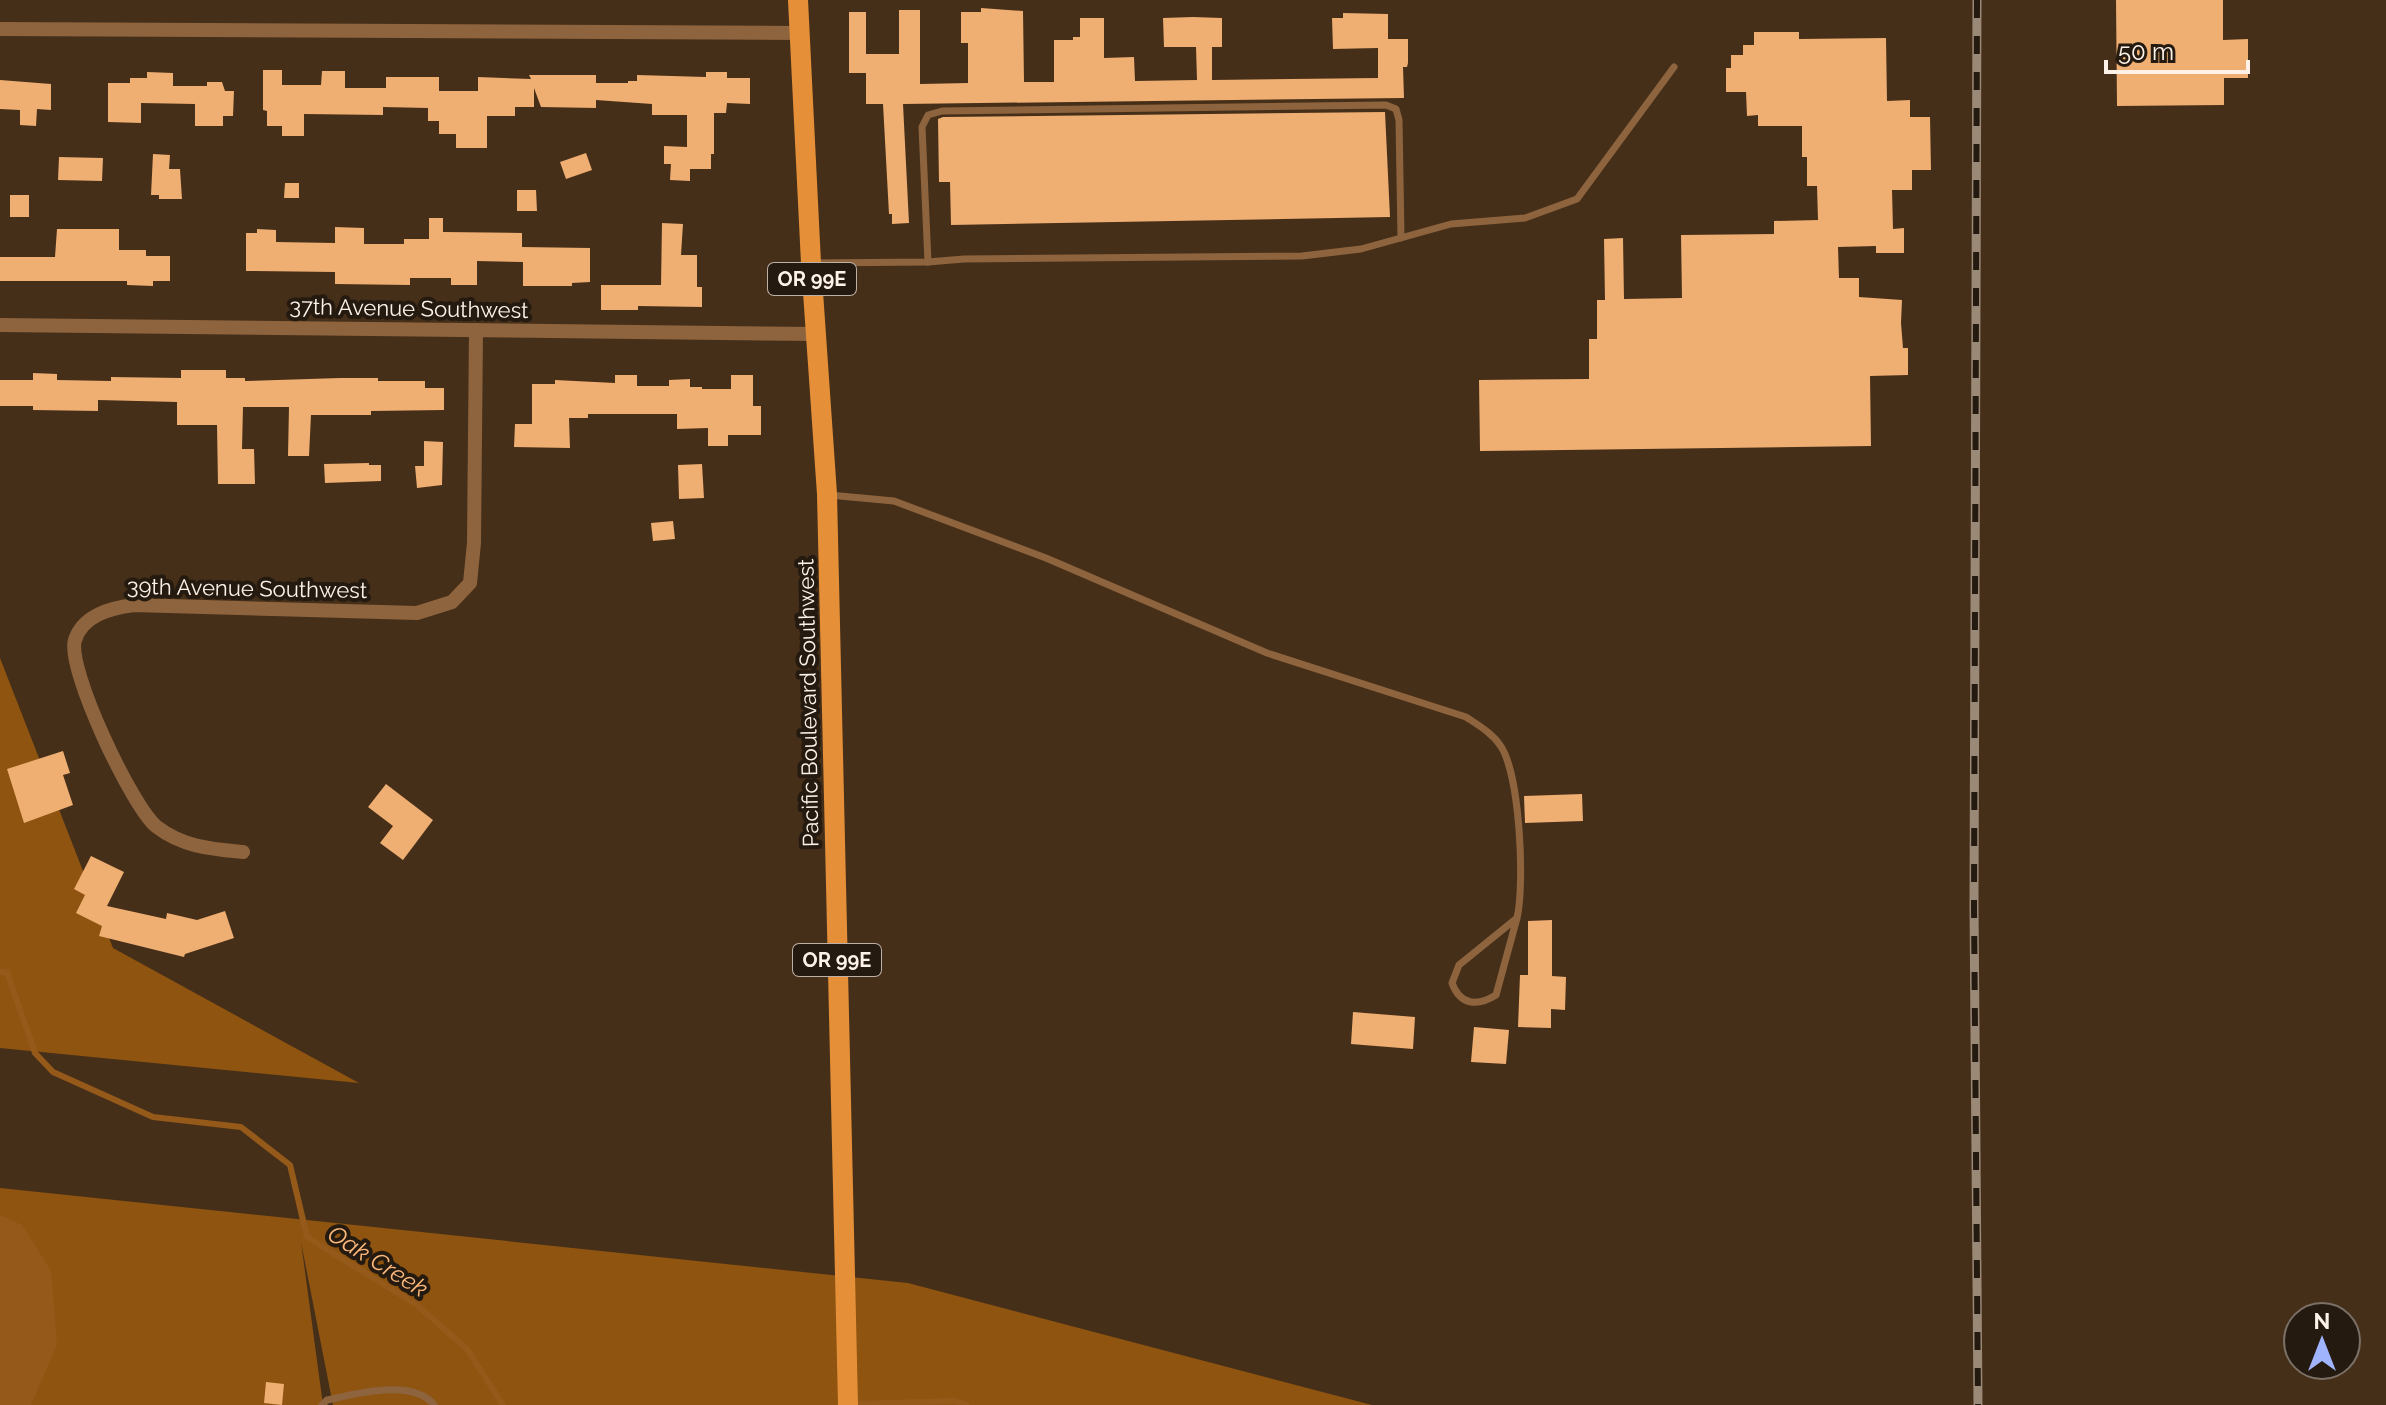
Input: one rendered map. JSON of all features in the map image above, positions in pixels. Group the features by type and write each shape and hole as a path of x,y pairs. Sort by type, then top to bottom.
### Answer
{"main road":[{"name":"Pacific Boulevard Southwest","path":"798,0 811,263 827,494 848,1405"}],"street":[{"path":"0,29 799,33"},
{"name":"37th Avenue Southwest","path":"0,325 818,334"},
{"name":"39th Avenue Southwest","path":"243,852 198,847 173,838 154,825 133,797 79,679 74,644 78,633 87,622 108,609 134,605 417,613 452,602 470,583 474,543 476,330"}],"lane":[{"path":"811,263 1302,256 1361,249 1451,224 1525,218 1577,199 1674,67"},
{"path":"928,262 922,127 928,115 942,111 1386,105 1396,109 1399,120 1401,238"},
{"path":"827,494 907,505 1046,558 1267,653 1466,717 1486,730 1501,746 1508,764 1514,787 1522,881 1517,918 1496,995 1486,1002 1468,1002 1456,995 1452,983 1459,965 1517,918"},
{"path":"322,1405 327,1400 375,1390 418,1394 434,1405"}],"shaded area":[{"path":"0,658 113,948 359,1083 0,1048"},
{"path":"0,1188 908,1283 1372,1405 333,1405 301,1242 323,1405 0,1405"},
{"path":"0,1215 22,1225 51,1271 57,1345 31,1405 0,1405"}],"building":[{"path":"2116,0 2223,0 2223,40 2248,39 2248,78 2224,78 2224,105 2117,106"},
{"path":"981,8 1023,11 1024,82 1054,82 1054,40 1080,37 1080,18 1104,18 1104,58 1134,57 1135,81 1197,80 1196,47 1164,47 1163,18 1193,17 1222,18 1222,47 1212,47 1212,80 1378,78 1378,48 1333,49 1332,18 1343,18 1343,13 1388,14 1388,39 1408,39 1408,63 1407,67 1403,67 1404,98 903,104 909,223 892,224 883,104 866,104 866,73 849,73 849,12 866,12 866,54 899,54 899,10 920,10 920,84 968,83 968,43 961,43 961,12 981,12"},
{"path":"1754,32 1799,32 1799,39 1886,38 1887,101 1910,100 1910,117 1930,117 1931,170 1912,170 1912,190 1892,190 1893,229 1904,228 1904,253 1876,253 1876,246 1838,247 1839,278 1859,278 1859,297 1902,300 1903,348 1908,348 1908,375 1870,376 1871,446 1480,451 1479,380 1589,379 1589,339 1597,339 1597,300 1605,300 1604,239 1623,238 1624,299 1682,298 1681,235 1774,234 1774,221 1818,220 1817,186 1807,186 1807,157 1802,157 1802,126 1758,126 1758,115 1747,116 1746,92 1726,92 1726,68 1731,68 1731,55 1743,55 1743,45 1754,45"},
{"path":"263,70 282,70 282,85 321,85 322,71 345,71 345,88 386,88 386,77 439,77 439,91 478,91 478,77 531,79 529,75 596,75 596,83 628,83 637,81 637,75 706,77 706,72 727,72 727,78 750,78 750,104 727,103 726,113 714,113 711,169 690,169 690,181 670,180 671,164 664,164 664,146 687,147 687,115 652,115 652,104 596,100 596,108 541,107 534,88 534,107 515,107 515,116 487,116 487,148 456,148 456,134 439,134 439,121 428,121 428,108 383,107 383,115 304,114 304,136 282,136 282,126 267,126 267,111 263,110"},
{"path":"147,72 173,73 173,86 207,86 207,82 222,82 225,91 234,91 233,116 223,116 223,126 195,126 195,104 141,103 141,123 108,122 108,83 130,83 130,78 147,78"},
{"path":"0,80 51,84 51,110 37,109 36,126 20,125 20,110 0,109"},
{"path":"1385,112 1390,217 951,225 950,182 939,182 938,119 943,117"},
{"path":"586,153 592,170 566,179 560,162"},
{"path":"153,154 170,155 169,169 180,169 182,199 159,199 159,195 151,195"},
{"path":"59,157 103,158 102,181 58,180"},
{"path":"285,183 299,183 299,198 284,198"},
{"path":"517,190 536,190 537,211 517,211"},
{"path":"10,195 29,195 29,217 10,217"},
{"path":"429,218 443,218 443,232 522,233 522,247 590,248 590,282 572,283 572,286 523,286 523,262 477,261 477,285 451,285 451,278 410,278 410,285 335,284 335,272 246,271 246,233 257,233 257,229 276,230 276,242 335,243 335,227 364,228 364,244 404,244 404,239 429,239"},
{"path":"662,223 683,224 681,255 697,255 697,287 702,287 702,307 638,306 638,310 601,310 601,285 661,285"},
{"path":"57,229 119,229 119,250 146,250 146,256 170,256 170,281 153,281 153,286 127,285 127,281 0,281 0,257 55,257"},
{"path":"181,370 226,370 226,378 245,378 245,381 378,378 378,381 425,381 425,388 444,388 444,410 311,415 309,456 288,456 289,407 243,407 242,449 254,449 255,484 218,484 217,425 177,425 177,402 98,400 98,411 0,406 0,380 33,380 33,373 57,374 57,380 111,381 111,377 181,378"},
{"path":"615,375 637,375 637,386 669,386 669,380 690,379 690,387 731,389 731,375 753,375 753,406 761,406 761,435 728,435 728,446 708,446 708,428 677,429 677,414 588,414 588,418 569,418 570,448 514,447 515,424 532,424 532,384 555,384 555,380 615,383"},
{"path":"424,441 443,442 442,485 417,488 415,466 424,466"},
{"path":"324,464 381,465 381,481 325,483"},
{"path":"702,464 704,498 679,499 678,465"},
{"path":"673,521 675,539 653,541 651,523"},
{"path":"63,751 70,773 63,775 73,805 24,823 7,769"},
{"path":"386,784 433,820 403,860 380,843 393,826 368,807"},
{"path":"1582,794 1583,821 1525,823 1524,796"},
{"path":"91,856 124,872 107,906 166,919 167,913 197,920 225,911 234,938 185,954 184,957 99,936 102,926 76,913 85,895 74,889"},
{"path":"1552,920 1552,976 1566,977 1565,1010 1551,1009 1551,1028 1518,1027 1520,975 1528,975 1528,921"},
{"path":"1353,1012 1415,1017 1413,1049 1351,1044"},
{"path":"1474,1027 1509,1030 1506,1064 1471,1062"},
{"path":"266,1382 284,1384 282,1405 264,1403"}],"waterway":[{"name":"Oak Creek","path":"0,972 7,972 35,1053 53,1072 153,1117 241,1127 290,1165 307,1237 417,1305 467,1349 503,1405"},
{"name":"Oak Creek","path":"851,1404 955,1401 967,1405"}],"railway":[{"path":"1977,0 1974,905 1978,1405"}]}
